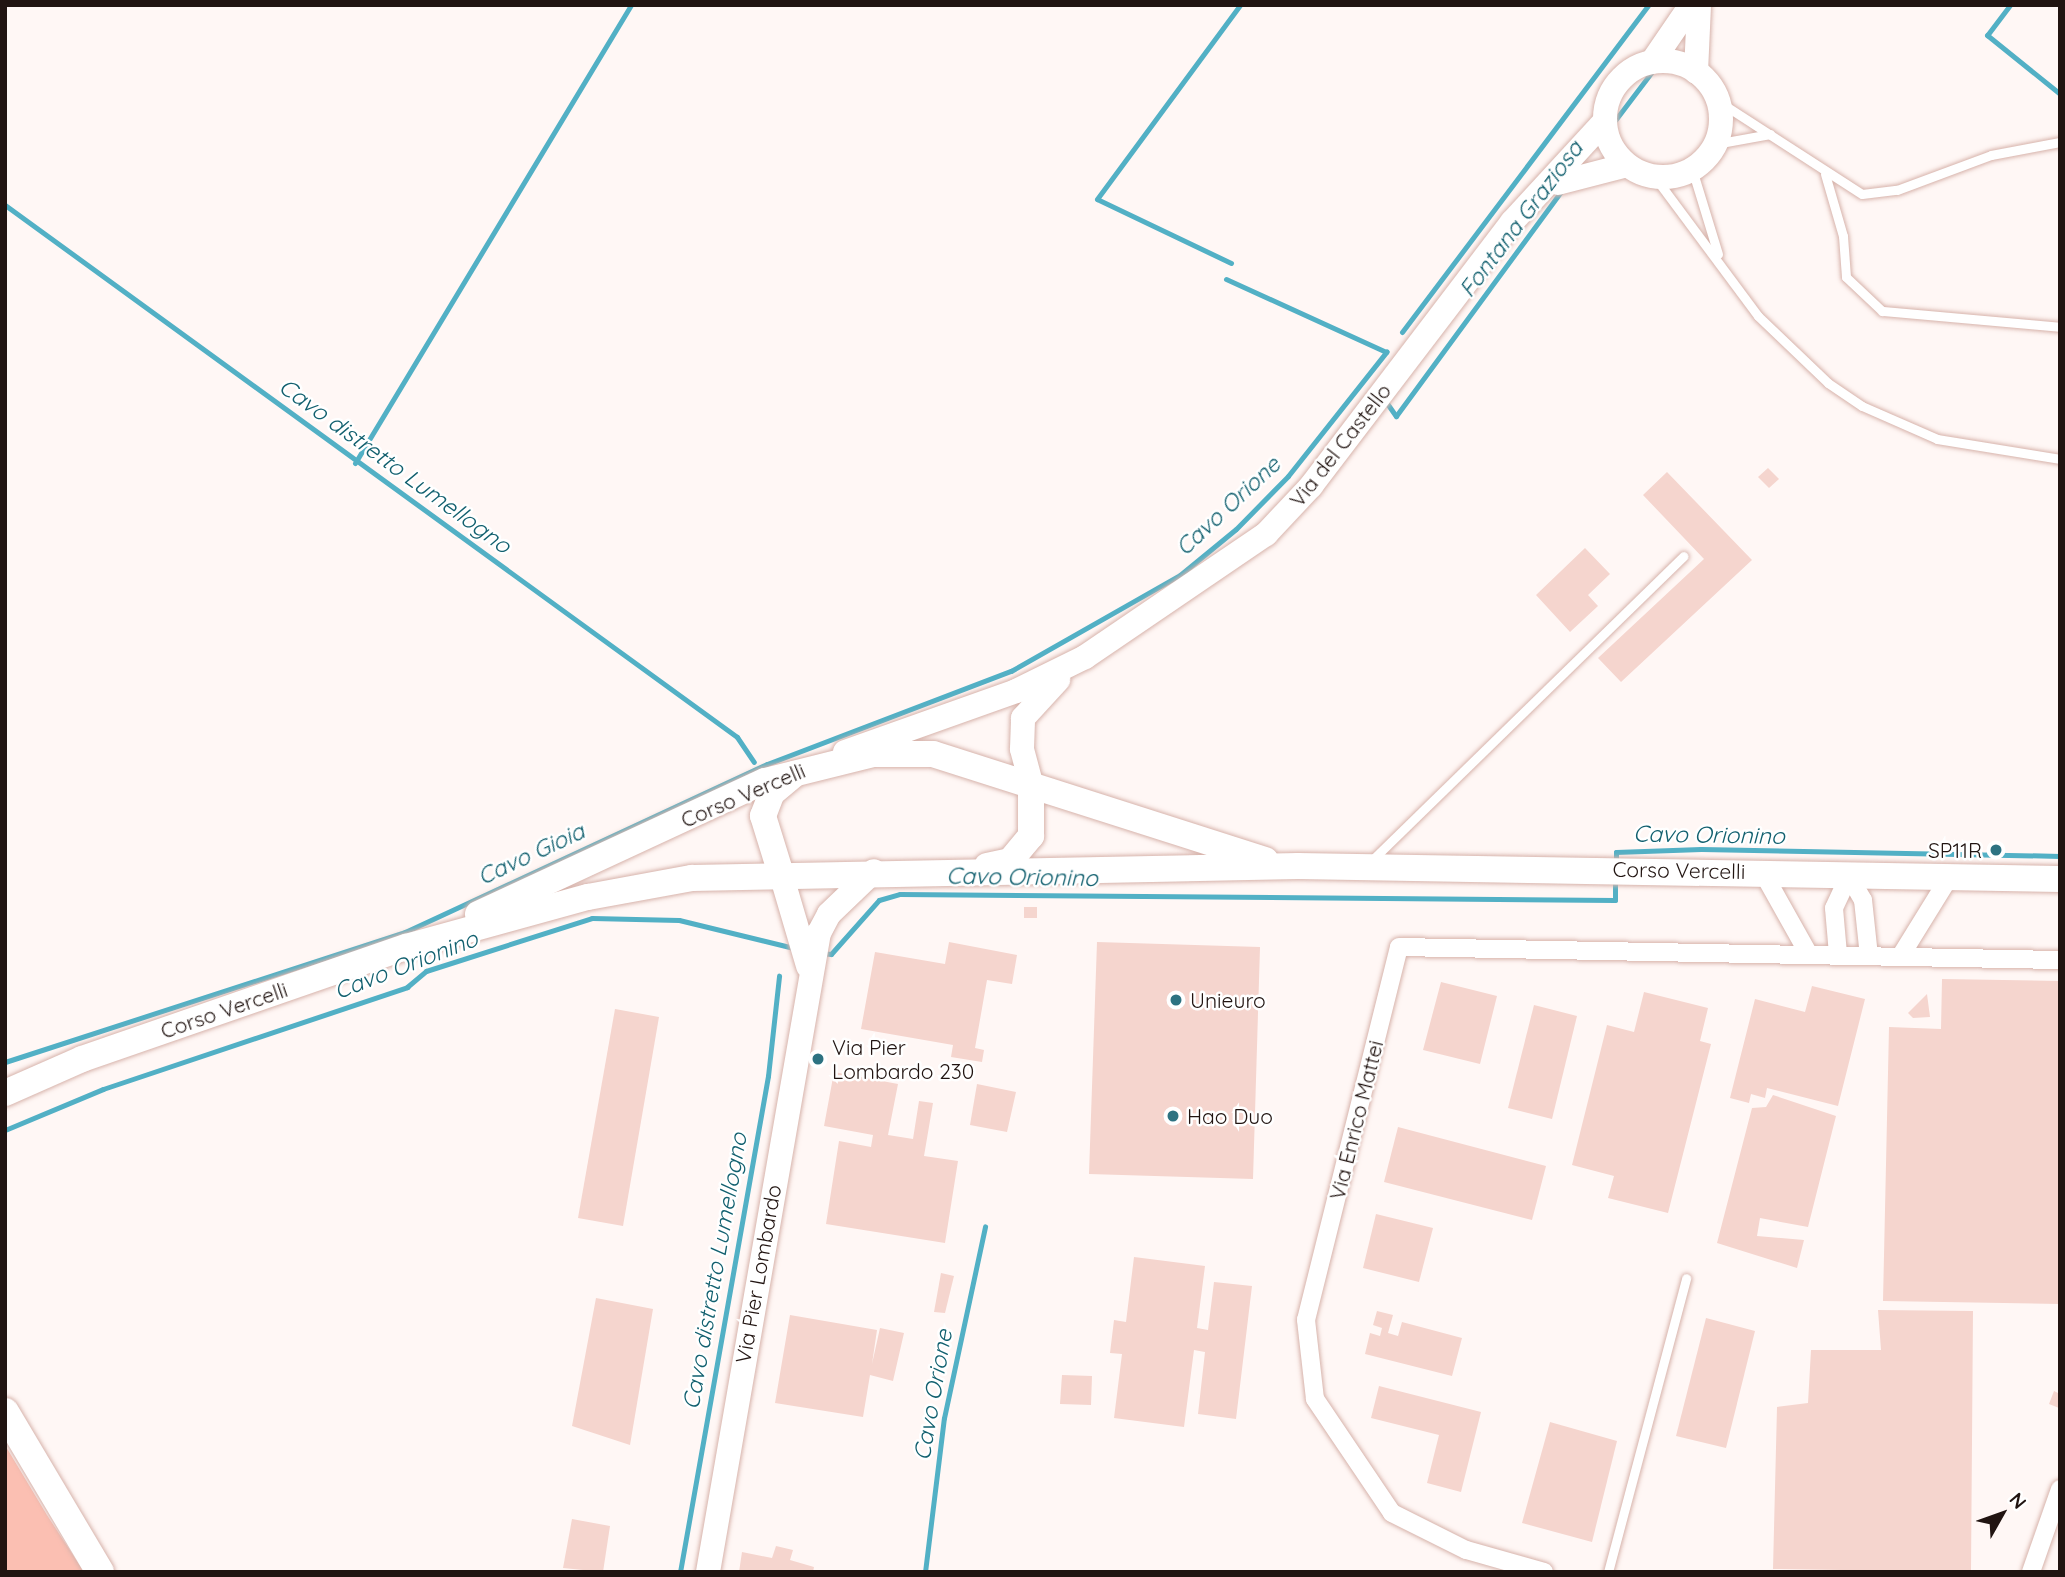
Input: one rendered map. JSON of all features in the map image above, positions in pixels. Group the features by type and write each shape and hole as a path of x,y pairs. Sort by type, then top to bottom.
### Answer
{"highway":[{"path":"5,1412 100,1572"}],"main road":[{"path":"1691,5 1652,62 1623,77 1605,121 1627,164 1654,176 1692,169 1715,144 1718,101 1696,72 1699,5"},
{"path":"1652,62 1696,72"},
{"name":"Via del Castello","path":"805,767 1016,691 1085,657 1266,534 1381,393 1512,222 1551,186 1605,121"},
{"path":"1551,186 1627,164"},
{"name":"Via del Castello","path":"1031,783 1022,749 1023,718 1085,657"},
{"name":"Corso Vercelli","path":"406,947 805,767 873,754 933,754 1031,783 1133,822 1298,866"},
{"path":"781,874 762,816 772,793 805,767"},
{"path":"965,872 1010,861 1023,850 1031,836 1031,783"},
{"name":"Corso Vercelli","path":"5,1093 82,1059 406,947 588,897 692,878 874,871 1298,866 1362,870 1762,871 1849,876 2060,879"},
{"name":"Via Pier Lombardo","path":"708,1572 810,956 829,914 874,871"},
{"name":"Via Pier Lombardo","path":"781,874 810,956"},
{"name":"Corso Vercelli","path":"5,1076 82,1059"}],"street":[{"path":"1762,871 1808,953"},
{"path":"1838,954 1834,908 1849,876"},
{"path":"1849,876 1863,900 1869,956"},
{"path":"1900,957 1950,876"},
{"name":"Via Enrico Mattei","path":"1544,1572 1466,1550 1392,1513 1315,1399 1306,1320 1399,947 2060,960"},
{"path":"2031,1572 2060,1489"}],"lane":[{"path":"1718,101 1771,134 1825,174 1862,194 1897,190 1991,155 2060,142"},
{"path":"1715,144 1771,134"},
{"path":"1692,169 1721,262"},
{"path":"1825,174 1843,236 1846,277 1882,311 2060,327"},
{"path":"1654,176 1793,354 1862,406 1937,439 2060,459"},
{"path":"1362,870 1684,556"},
{"path":"1608,1572 1686,1278"}],"shaded area":[{"path":"5,1445 47,1515 84,1572 5,1572"}],"building":[{"path":"1768,468 1779,479 1769,488 1758,477"},
{"path":"1667,472 1752,560 1621,682 1598,658 1704,559 1643,495"},
{"path":"1585,548 1610,574 1588,595 1598,606 1570,632 1536,595"},
{"path":"1024,907 1037,907 1037,918 1024,918"},
{"path":"949,942 1017,955 1012,984 987,980 975,1048 984,1050 982,1062 951,1057 953,1045 861,1029 875,952 945,964"},
{"path":"1097,942 1260,947 1253,1179 1089,1174"},
{"path":"1942,979 2060,981 2060,1304 1883,1301 1889,1027 1941,1029"},
{"path":"1441,982 1497,996 1480,1064 1423,1050"},
{"path":"1812,986 1865,999 1838,1106 1767,1088 1765,1098 1751,1094 1749,1103 1730,1098 1755,999 1805,1012"},
{"path":"1644,992 1708,1008 1700,1041 1711,1044 1668,1213 1608,1198 1614,1176 1572,1165 1607,1025 1634,1032"},
{"path":"1927,994 1930,1017 1913,1018 1908,1013"},
{"path":"1534,1005 1577,1016 1552,1119 1508,1108"},
{"path":"615,1009 659,1017 623,1226 578,1218"},
{"path":"834,1072 898,1084 888,1135 913,1139 919,1101 933,1103 924,1156 958,1161 945,1243 826,1224 839,1141 871,1147 873,1135 824,1126"},
{"path":"977,1084 1016,1092 1007,1132 970,1125"},
{"path":"1773,1095 1836,1116 1808,1227 1760,1218 1757,1236 1804,1240 1797,1268 1717,1243 1752,1108 1766,1107"},
{"path":"1398,1127 1546,1166 1532,1220 1384,1182"},
{"path":"1376,1214 1433,1228 1419,1282 1363,1268"},
{"path":"1134,1257 1205,1266 1197,1328 1208,1330 1214,1282 1252,1286 1236,1419 1198,1414 1205,1352 1194,1350 1184,1427 1114,1418 1122,1354 1110,1353 1114,1320 1126,1322"},
{"path":"941,1273 954,1276 945,1313 934,1312"},
{"path":"596,1298 653,1309 630,1445 572,1426"},
{"path":"1878,1310 1973,1311 1971,1572 1773,1569 1777,1407 1808,1403 1811,1350 1881,1350"},
{"path":"1377,1311 1393,1315 1388,1333 1398,1336 1402,1322 1462,1338 1452,1376 1365,1354 1370,1333 1380,1336 1382,1328 1373,1325"},
{"path":"790,1315 877,1330 872,1364 880,1328 904,1333 893,1381 870,1375 863,1417 775,1403"},
{"path":"1706,1318 1755,1331 1726,1448 1676,1436"},
{"path":"1062,1375 1092,1376 1091,1405 1060,1404"},
{"path":"1379,1386 1481,1412 1461,1492 1427,1483 1439,1435 1371,1418"},
{"path":"2054,1391 2060,1394 2059,1408 2049,1404"},
{"path":"1550,1422 1617,1441 1592,1542 1522,1523"},
{"path":"572,1519 610,1526 603,1572 563,1568"},
{"path":"776,1546 793,1550 790,1560 814,1567 813,1572 739,1572 742,1552 772,1558"}],"waterway":[{"path":"355,463 631,5"},
{"path":"1231,263 1097,199 1240,5"},
{"name":"Cavo Orione","path":"1402,332 1648,5"},
{"name":"Cavo Orionino","path":"2010,5 1987,35 2060,94"},
{"name":"Fontana Graziosa","path":"1613,123 1654,69"},
{"name":"Fontana Graziosa","path":"1384,399 1396,416 1563,189"},
{"name":"Cavo distretto Lumellogno","path":"5,205 737,737 754,762"},
{"path":"1226,279 1386,352"},
{"name":"Cavo Gioia","path":"5,1062 405,932 767,764 1011,671 1180,575 1236,529 1288,476 1387,351"},
{"name":"Cavo Orionino","path":"1616,863 1616,852 1701,849 2060,856"},
{"name":"Cavo Orionino","path":"821,953 831,954 879,900 900,894 1615,900 1615,880"},
{"name":"Cavo Orionino","path":"5,1130 103,1089 407,987 426,971 592,918 679,920 794,948"},
{"name":"Cavo distretto Lumellogno","path":"680,1572 768,1076 779,976"},
{"name":"Cavo Orione","path":"925,1572 944,1418 985,1226"}],"place":[{"name":"SP11R","path":"1996,850"},
{"name":"Unieuro","path":"1176,1000"},
{"name":"Via Pier Lombardo 230","path":"818,1059"},
{"name":"Hao Duo","path":"1173,1116"}]}
